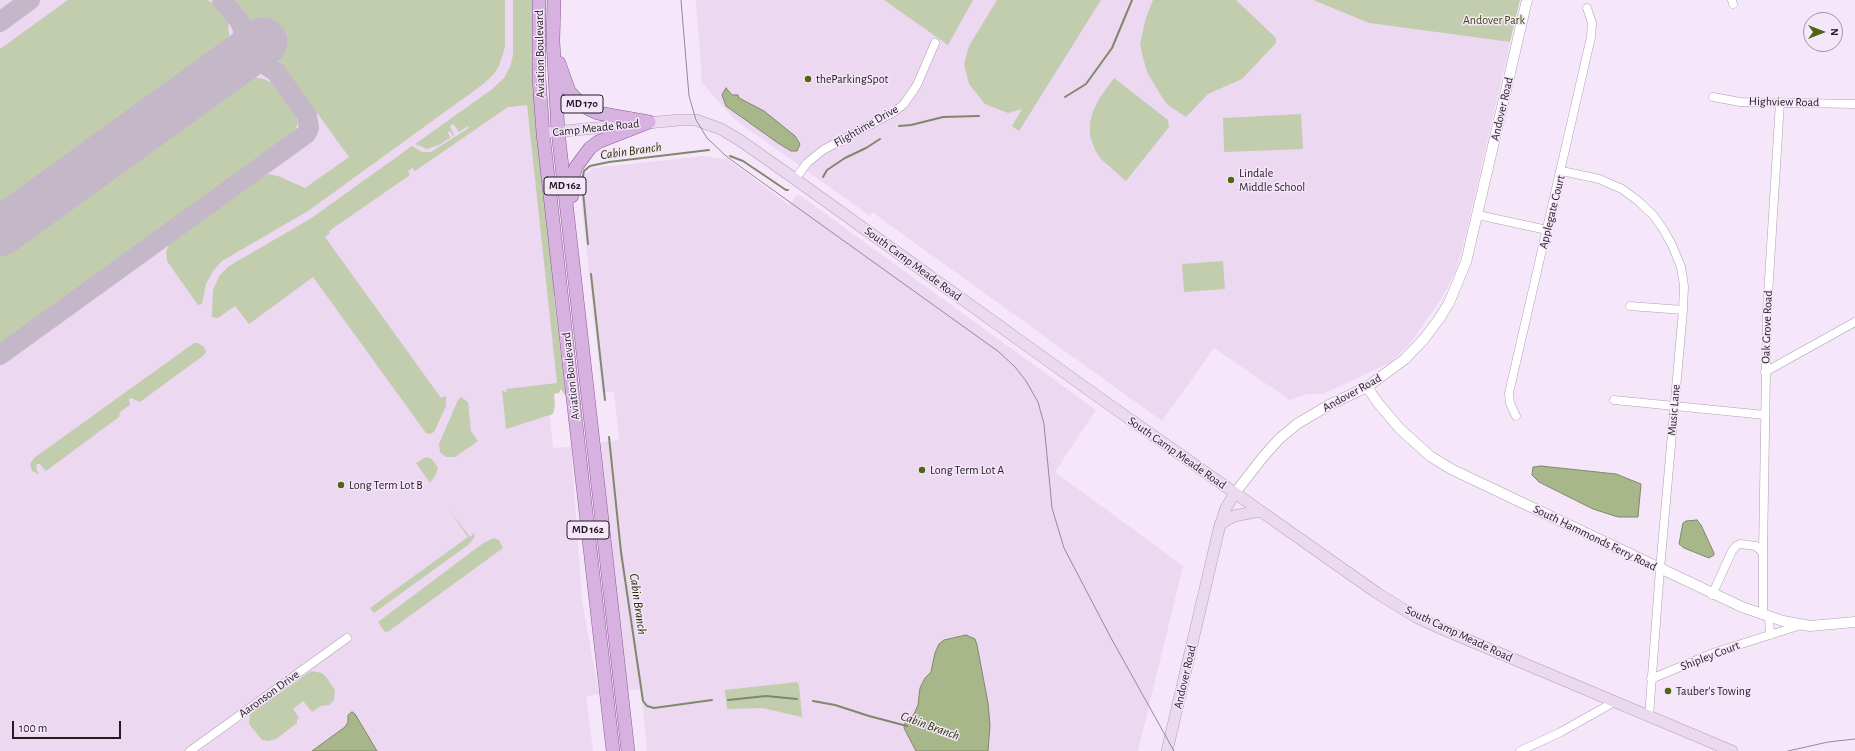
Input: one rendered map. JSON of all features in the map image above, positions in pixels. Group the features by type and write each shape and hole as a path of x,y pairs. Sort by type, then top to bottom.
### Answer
{"main road":[{"name":"Aviation Boulevard","path":"539,0 539,78 543,133 613,751"},
{"name":"Aviation Boulevard","path":"554,0 553,41 558,131 628,751"},
{"name":"MD 170","path":"553,41 565,83 569,91 582,104 598,112 649,122"},
{"name":"South Camp Meade Road","path":"649,122 691,120 708,124 742,141 1260,511 1377,593 1416,616 1464,639 1616,701 1732,751"},
{"name":"Camp Meade Road","path":"543,133 649,122"},
{"path":"571,242 573,177 582,157 598,142 649,122"},
{"name":"Andover Road","path":"1167,751 1220,524 1226,508 1235,493"},
{"path":"1220,524 1234,516 1260,511"},
{"path":"610,722 626,734"}],"street":[{"name":"Andover Road","path":"1235,493 1263,457 1297,424 1329,405 1367,387 1405,359 1424,339 1439,319 1459,282 1466,262 1527,0"},
{"name":"Applegate Court","path":"1516,416 1510,403 1509,393 1562,171 1591,37 1592,23 1586,8"},
{"name":"Flightime Drive","path":"795,179 807,163 823,150 894,112 904,104 917,85 935,43"},
{"name":"Highview Road","path":"1713,96 1740,102 1855,104"},
{"name":"Oak Grove Road","path":"1766,616 1763,553 1765,372 1768,284 1780,102"},
{"name":"Music Lane","path":"1562,171 1599,179 1622,189 1637,200 1653,215 1663,229 1672,245 1681,267 1684,286 1684,310 1660,569 1649,716"},
{"path":"1478,215 1547,230"},
{"path":"1630,306 1684,310"},
{"path":"1765,372 1855,322"},
{"name":"South Hammonds Ferry Road","path":"1367,387 1400,430 1435,459 1451,469 1712,595 1766,616 1810,626 1855,622"},
{"path":"1614,400 1765,415"},
{"path":"1712,595 1732,551 1736,546 1740,544 1756,546 1763,553"},
{"path":"1766,616 1770,635"},
{"name":"Shipley Court","path":"1651,679 1716,652 1801,624"},
{"name":"Aaronson Drive","path":"190,751 347,638"},
{"path":"1520,751 1559,733 1616,701"}],"shaded area":[{"path":"0,0 518,0 559,385 548,399 553,448 571,447 582,601 599,694 586,696 593,751 0,751"},
{"name":"Lindale Middle School","path":"696,0 1313,0 1369,23 1510,42 1456,271 1441,299 1409,345 1391,362 1323,394 1307,394 1290,400 1214,348 1162,421 872,212 870,216 734,119 702,83"},
{"path":"703,156 723,159 726,158 789,205 798,194 1096,410 1055,472 1183,566 1138,751 647,751 641,689 626,691 599,443 619,440 614,392 602,392 580,188 581,179 594,168"}],"green space":[{"path":"68,0 207,0 215,4 224,13 228,22 229,35 225,46 216,57 0,212 0,49"},
{"path":"235,0 505,0 505,47 499,66 493,75 482,85 308,211 222,261 213,271 206,284 202,304 198,305 167,261 166,252 169,244 264,176 269,174 278,176 305,188 349,157"},
{"path":"513,0 533,0 554,262 554,296 566,397 561,389 559,393 554,394 555,405 553,414 506,429 502,390 507,393 506,389 557,383 527,105 508,107 415,171 412,168 408,171 410,175 329,231 330,233 325,237 441,398 446,396 446,406 434,432 430,434 426,433 313,277 249,324 235,306 218,318 212,317 213,290 219,276 229,266 310,219 412,146 422,152 431,152 469,128 468,126 459,132 452,124 450,127 454,135 453,136 450,131 448,132 450,138 439,145 427,149 415,144 491,90 504,78 510,67 513,55"},
{"path":"884,0 973,0 948,45"},
{"path":"997,0 1101,0 1019,131 1012,126 1022,109 1008,113 985,104 969,84 964,64 969,46"},
{"path":"1153,0 1236,0 1276,38 1276,43 1242,79 1208,94 1186,117 1168,105 1147,72 1140,43 1146,18"},
{"name":"Andover Park","path":"1313,0 1520,0 1510,42 1369,23"},
{"path":"254,77 264,79 274,84 295,112 298,123 293,134 0,344 0,253 233,85 244,79"},
{"path":"1114,78 1168,120 1169,127 1126,181 1101,159 1095,150 1090,136 1090,123 1093,111 1099,99"},
{"path":"1301,114 1303,149 1224,152 1223,118"},
{"path":"1223,261 1225,289 1184,292 1182,264"},
{"path":"194,343 198,343 204,347 206,352 204,355 140,402 131,398 129,399 130,405 120,412 119,417 46,471 40,464 37,464 36,468 39,474 32,471 30,464 34,458"},
{"path":"461,397 468,402 471,431 478,441 455,457 446,457 440,452 439,444 458,400"},
{"path":"426,457 432,459 438,468 430,483 416,463"},
{"path":"448,508 470,537 475,533 474,538 468,545 374,613 370,608 468,537"},
{"path":"493,538 499,540 503,548 389,631 385,632 378,622 482,544"},
{"path":"311,671 322,673 327,678 335,690 334,700 329,705 321,706 312,712 303,701 293,709 299,718 297,723 276,739 268,741 262,740 249,724 250,714"},
{"path":"797,682 799,685 802,717 762,708 727,709 725,690"}],"water":[{"path":"726,88 732,95 738,95 739,98 764,111 795,136 800,144 797,151 791,151 778,143 726,106 722,95"},
{"path":"1541,466 1616,474 1641,484 1638,517 1618,517 1593,509 1539,482 1532,475 1533,467"},
{"path":"1697,520 1701,525 1714,553 1714,555 1709,558 1684,548 1679,544 1683,523 1686,521"},
{"path":"966,635 975,639 977,645 988,703 990,725 988,751 916,751 904,728 905,723 914,714 918,705 920,688 925,678 931,672 935,653 939,644 944,640"},
{"path":"352,712 355,714 377,751 312,751 345,727 348,722 348,715"}],"waterway":[{"name":"Cabin Branch","path":"1065,97 1086,84 1112,48 1132,0"},
{"name":"Cabin Branch","path":"899,126 911,125 943,117 979,116"},
{"name":"Cabin Branch","path":"823,177 827,170 845,158 866,148 880,139"},
{"name":"Cabin Branch","path":"588,244 582,181 584,171 590,166 609,162 709,150"},
{"name":"Cabin Branch","path":"730,156 743,161 788,190"},
{"name":"Cabin Branch","path":"591,274 605,400"},
{"name":"Cabin Branch","path":"609,437 621,552 643,701 647,706 654,708 712,700"},
{"name":"Cabin Branch","path":"728,700 766,696 797,699"},
{"name":"Cabin Branch","path":"813,701 835,705 907,726"}],"taxiway":[{"path":"0,22 30,0"},
{"path":"222,0 240,22 243,29 243,46 237,61"},
{"path":"0,355 306,134 309,128 307,115 276,72 262,62 244,60 237,61"}],"runway":[{"path":"0,232 263,42"}],"tram line":[{"path":"681,0 689,96 696,120 707,138 726,156 745,170 999,352 1015,367 1026,381 1038,402 1044,424 1052,508 1064,548 1111,638 1174,751"},
{"path":"1788,751 1828,742 1855,739"}],"place":[{"name":"theParkingSpot","path":"808,79"},
{"name":"Lindale Middle School","path":"1231,180"},
{"name":"Long Term Lot A","path":"922,470"},
{"name":"Long Term Lot B","path":"341,485"},
{"name":"Tauber's Towing","path":"1668,691"}]}
